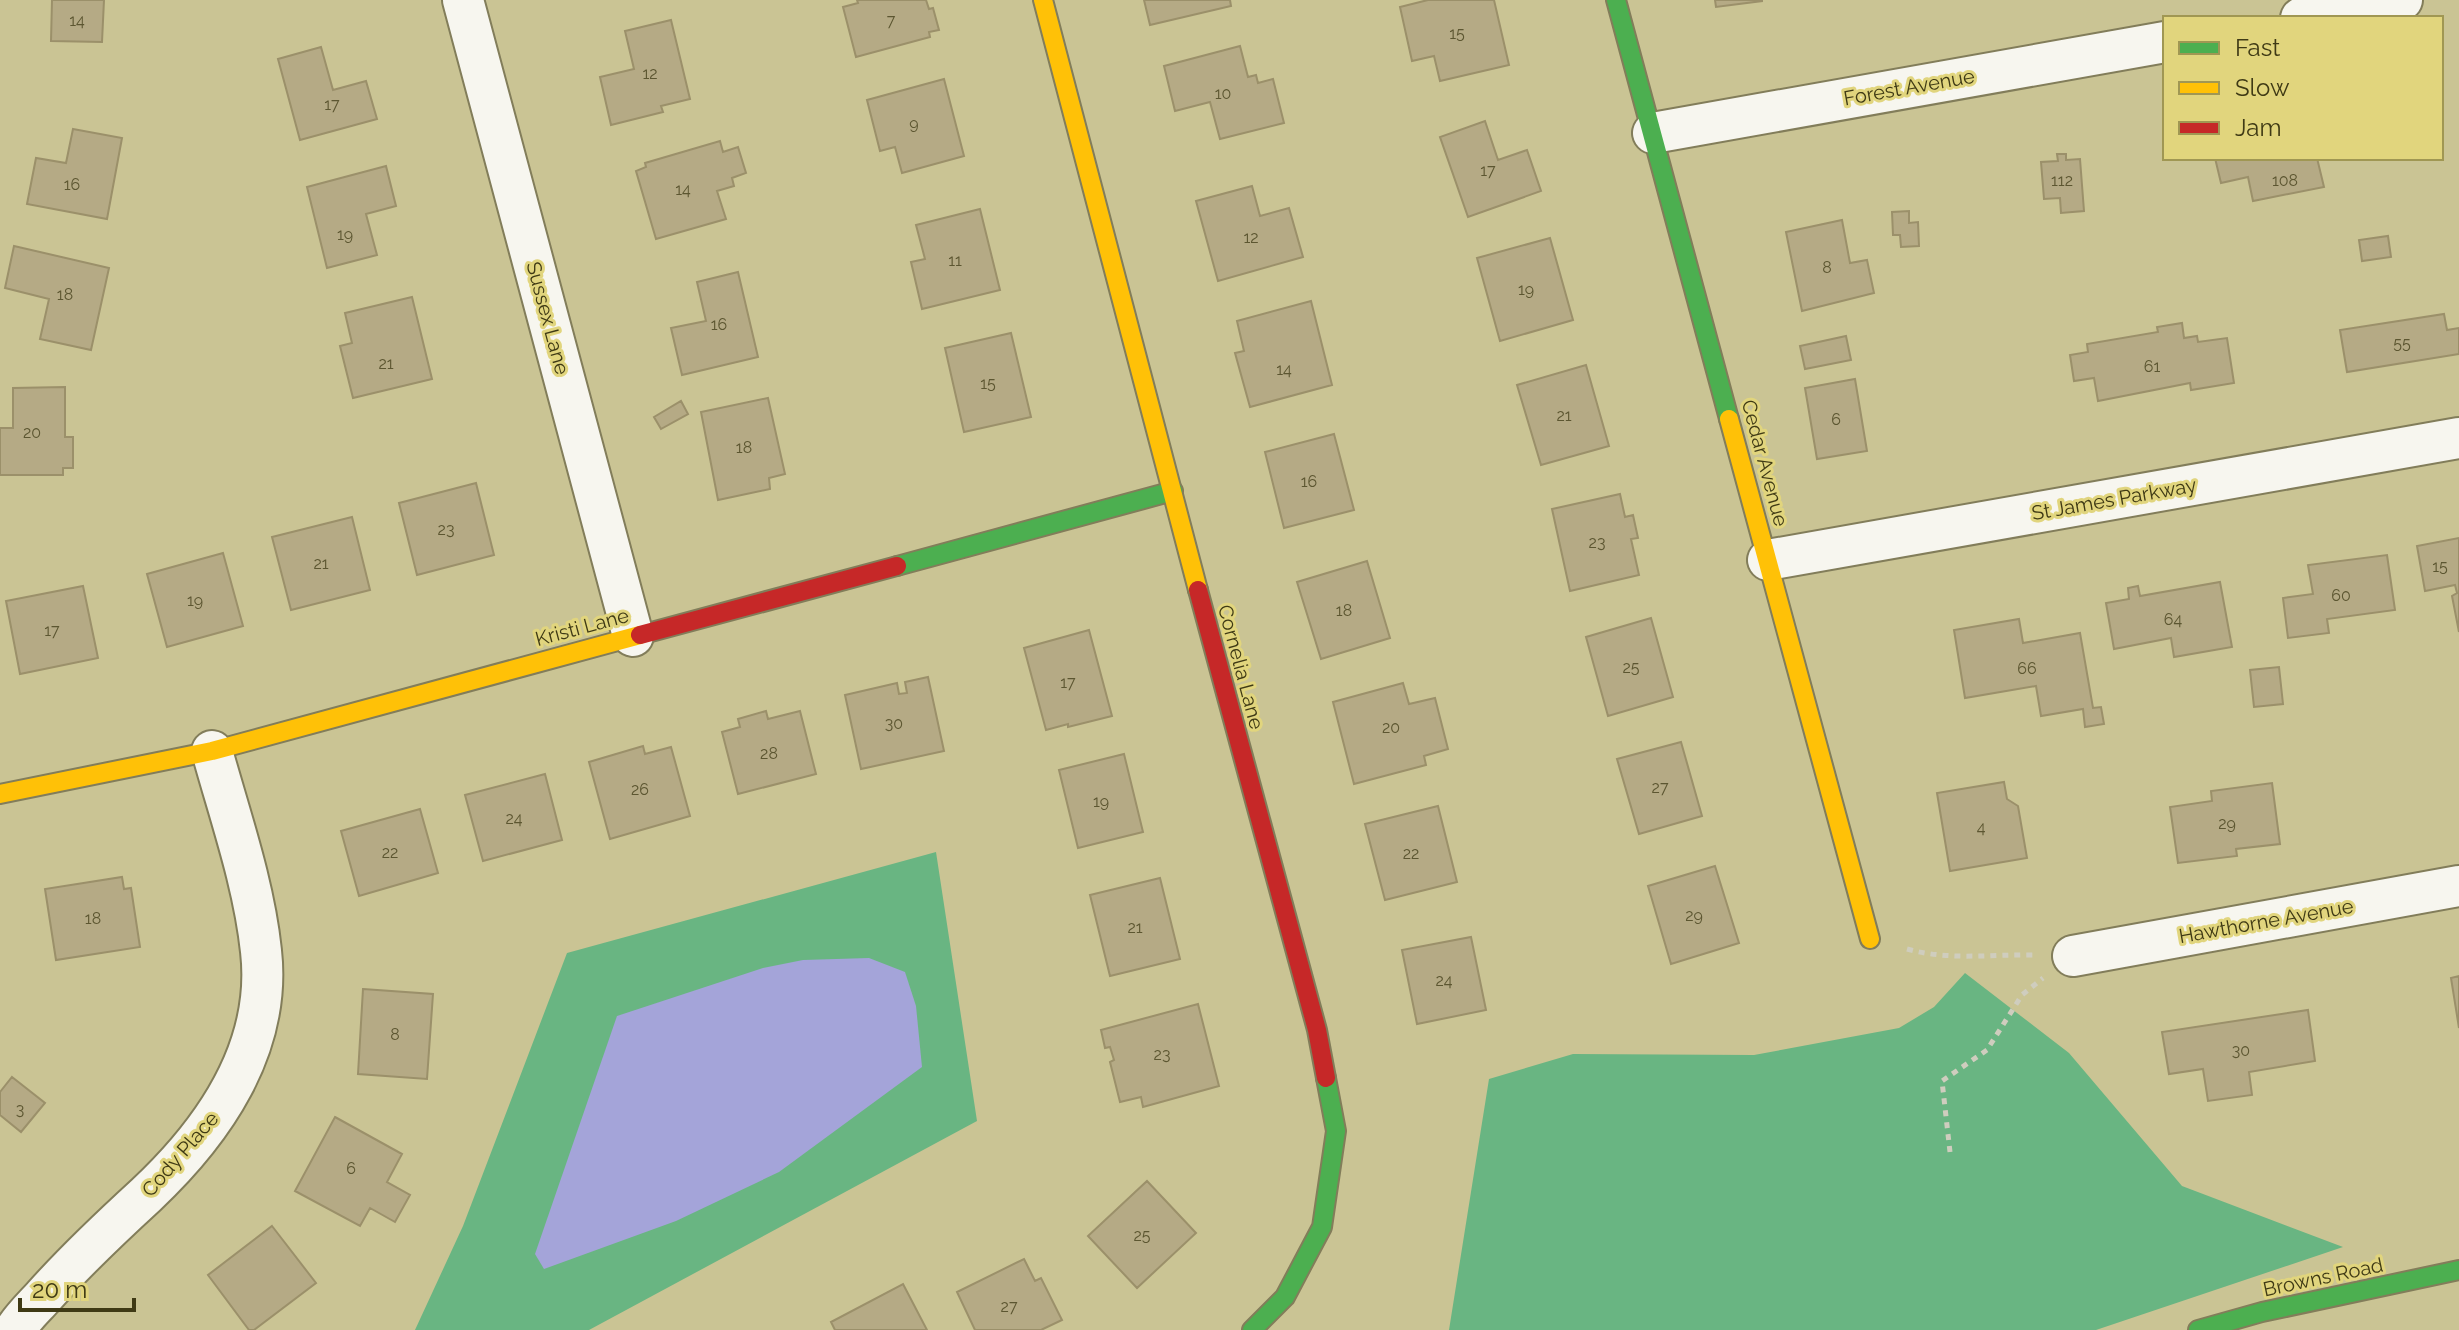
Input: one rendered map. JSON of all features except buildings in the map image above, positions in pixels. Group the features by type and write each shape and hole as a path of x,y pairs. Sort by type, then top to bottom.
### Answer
{"street":[{"name":"Sussex Lane","path":"463,0 633,636"},
{"name":"Cornelia Lane","path":"1043,0 1317,1030 1336,1131 1322,1227 1285,1297 1252,1330"},
{"name":"Cedar Avenue","path":"1616,0 1870,939"},
{"path":"2312,16 2402,0"},
{"name":"Forest Avenue","path":"1653,133 2163,42"},
{"name":"St James Parkway","path":"1768,560 2459,438"},
{"name":"Kristi Lane","path":"0,794 212,751 1173,491"},
{"name":"Cody Place","path":"15,1330 75,1260 151,1191 213,1121 241,1072 260,1013 262,953 251,896 212,751"},
{"name":"Hawthorne Avenue","path":"2073,956 2459,886"},
{"name":"Browns Road","path":"2198,1330 2262,1312 2459,1270"}],"path":[{"path":"1870,939 1932,956 2073,956"},
{"path":"1950,1152 1942,1081 1987,1050 2022,995 2073,956"}],"green space":[{"path":"936,852 977,1121 589,1330 415,1330 463,1226 567,953"},
{"path":"1965,973 2069,1053 2182,1186 2343,1247 2096,1330 1449,1330 1489,1079 1573,1054 1754,1055 1899,1028 1934,1007"}],"water":[{"path":"869,958 905,972 916,1006 922,1067 779,1172 676,1221 544,1269 535,1254 617,1016 763,968 803,960"}],"traffic: fast":[{"path":"1616,0 1729,419"},
{"path":"897,566 1173,491"},
{"path":"1252,1330 1285,1297 1322,1227 1336,1131 1326,1078"},
{"path":"2198,1330 2262,1312 2459,1270"}],"traffic: slow":[{"path":"1043,0 1198,590"},
{"path":"1729,419 1870,939"},
{"path":"0,794 212,751 640,635"}],"traffic: jam":[{"path":"640,635 897,566"},
{"path":"1198,590 1317,1030 1326,1078"}]}
